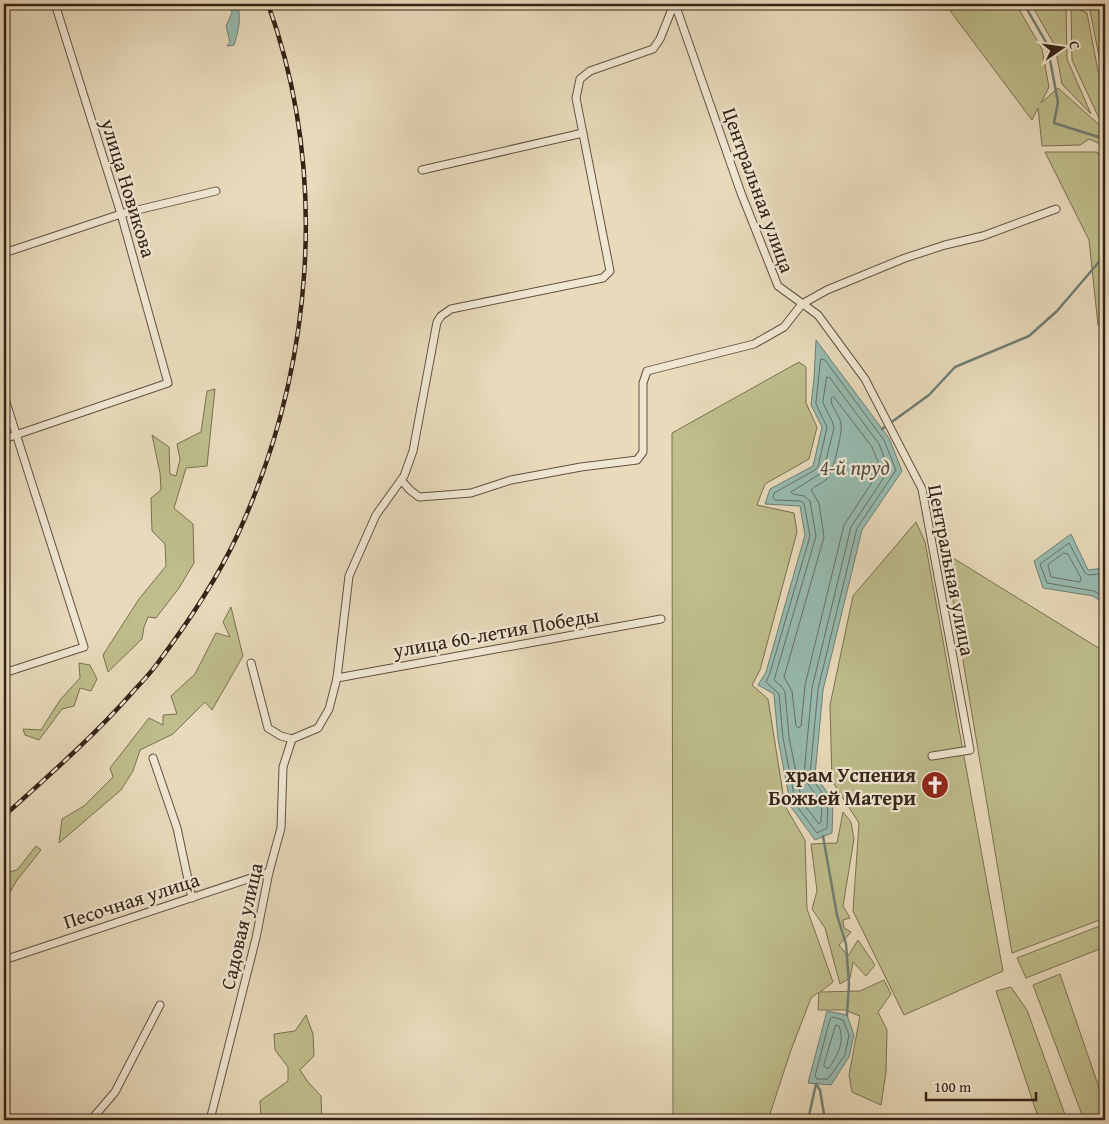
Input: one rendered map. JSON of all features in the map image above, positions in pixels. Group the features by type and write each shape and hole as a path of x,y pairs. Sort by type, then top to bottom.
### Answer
{"street":[{"name":"улица Новикова","path":"15,436 168,383 121,214 55,4"},
{"path":"251,663 268,728 281,736 292,738 318,728 329,709 337,678 349,576 376,515 404,476 412,451 437,322 441,316 451,309 603,278 610,271 576,98 580,79 590,71 653,49 660,39 675,4"},
{"name":"Центральная улица","path":"675,4 741,193 778,286 818,315 865,379 922,489 970,750 932,756"},
{"path":"422,170 583,133"},
{"path":"4,253 121,214 216,192"},
{"path":"401,480 419,497 471,493 511,480 581,467 636,460 644,452 643,383 647,371 754,344 784,327 802,304 827,290 904,258 945,245 983,236 1056,209"},
{"path":"4,396 15,436 84,647 4,673"},
{"path":"4,439 15,436"},
{"name":"улица 60-летия Победы","path":"337,678 661,619"},
{"name":"Садовая улица","path":"210,1120 256,938 269,872 281,828 283,767 292,738"},
{"path":"152,758 177,828 192,898"},
{"name":"Песочная улица","path":"4,960 269,872"},
{"path":"91,1120 115,1092 160,1005"}],"shaded area":[{"path":"945,4 1016,4 1042,49 1049,87 1041,103 1058,88 1104,129 1072,60 1071,6 1087,13 1098,71 1105,84 1105,146 1089,139 1080,145 1042,146 1038,108 1032,120"},
{"path":"1031,4 1068,4 1066,5 1067,59 1091,114 1062,84 1055,46"},
{"path":"1076,4 1105,4 1105,75 1101,67 1090,10"},
{"path":"1045,152 1097,152 1105,165 1105,320 1098,325 1089,240"},
{"path":"799,362 806,367 806,403 817,427 809,459 765,484 757,505 794,513 797,532 760,670 752,685 768,699 785,806 805,840 807,909 833,982 820,992 860,991 884,980 891,994 878,1012 887,1030 886,1072 881,1105 852,1092 849,1075 860,1016 845,1010 818,1010 819,992 811,998 791,1050 768,1120 673,1120 672,433"},
{"path":"215,389 207,466 186,468 174,508 193,524 194,563 179,588 156,618 148,617 142,639 108,672 103,655 139,599 166,566 165,544 152,531 151,498 161,490 160,473 152,435 169,447 170,474 176,476 180,459 177,444 201,432 207,391"},
{"path":"916,522 925,542 1003,971 904,1015 853,911 859,823 832,781 830,705 853,596"},
{"path":"945,553 1105,652 1105,918 1012,953"},
{"path":"231,607 243,656 212,710 205,702 173,734 140,750 133,771 121,790 59,843 62,819 84,806 113,777 110,768 149,718 163,725 163,715 177,714 171,696 195,674 216,633 230,637 223,622"},
{"path":"79,663 90,665 97,679 91,691 80,688 74,706 62,709 39,740 25,735 23,729 41,730 60,700 80,678"},
{"path":"843,812 851,822 854,839 843,906 850,918 843,920 844,928 851,932 839,945 848,956 858,940 875,965 866,976 853,962 850,978 840,984 825,928 812,909 817,891 811,844 837,843"},
{"path":"36,846 41,850 17,880 4,903 4,873 17,870"},
{"path":"1105,924 1105,947 1026,978 1017,958"},
{"path":"1060,974 1105,1105 1105,1120 1084,1120 1033,985"},
{"path":"1011,987 1027,1010 1067,1120 1039,1120 996,991"},
{"path":"306,1015 313,1034 314,1056 300,1070 321,1096 322,1120 261,1120 260,1101 288,1081 288,1067 275,1050 274,1034 295,1031"}],"water":[{"path":"230,4 237,4 239,20 234,45 227,46 230,42 226,26 232,13"},
{"name":"4-й пруд","path":"816,340 889,438 902,471 862,530 823,690 815,775 833,801 832,833 815,840 791,807 778,739 774,694 758,685 766,672 805,535 800,506 765,504 770,489 813,466 822,427 811,405"},
{"path":"1071,534 1088,570 1105,568 1105,604 1093,596 1043,588 1034,561"},
{"path":"827,1011 847,1015 854,1035 849,1057 831,1085 808,1083"}],"waterway":[{"path":"1024,4 1047,44 1058,102 1054,123 1105,139"},
{"path":"1105,225 1105,265"},
{"path":"882,429 929,395 955,367 1029,336 1057,311 1104,256"},
{"path":"823,836 837,915 846,944 849,984 847,1015"},
{"path":"816,1084 820,1090 825,1120"},
{"path":"808,1120 816,1084"}],"railway":[{"path":"4,816 100,727 157,664 190,618 220,569 237,536 263,473 283,407 297,341 304,273 305,204 300,136 288,69 268,4"}],"place":[{"name":"храм Успения Божьей Матери","path":"935,785"}]}
